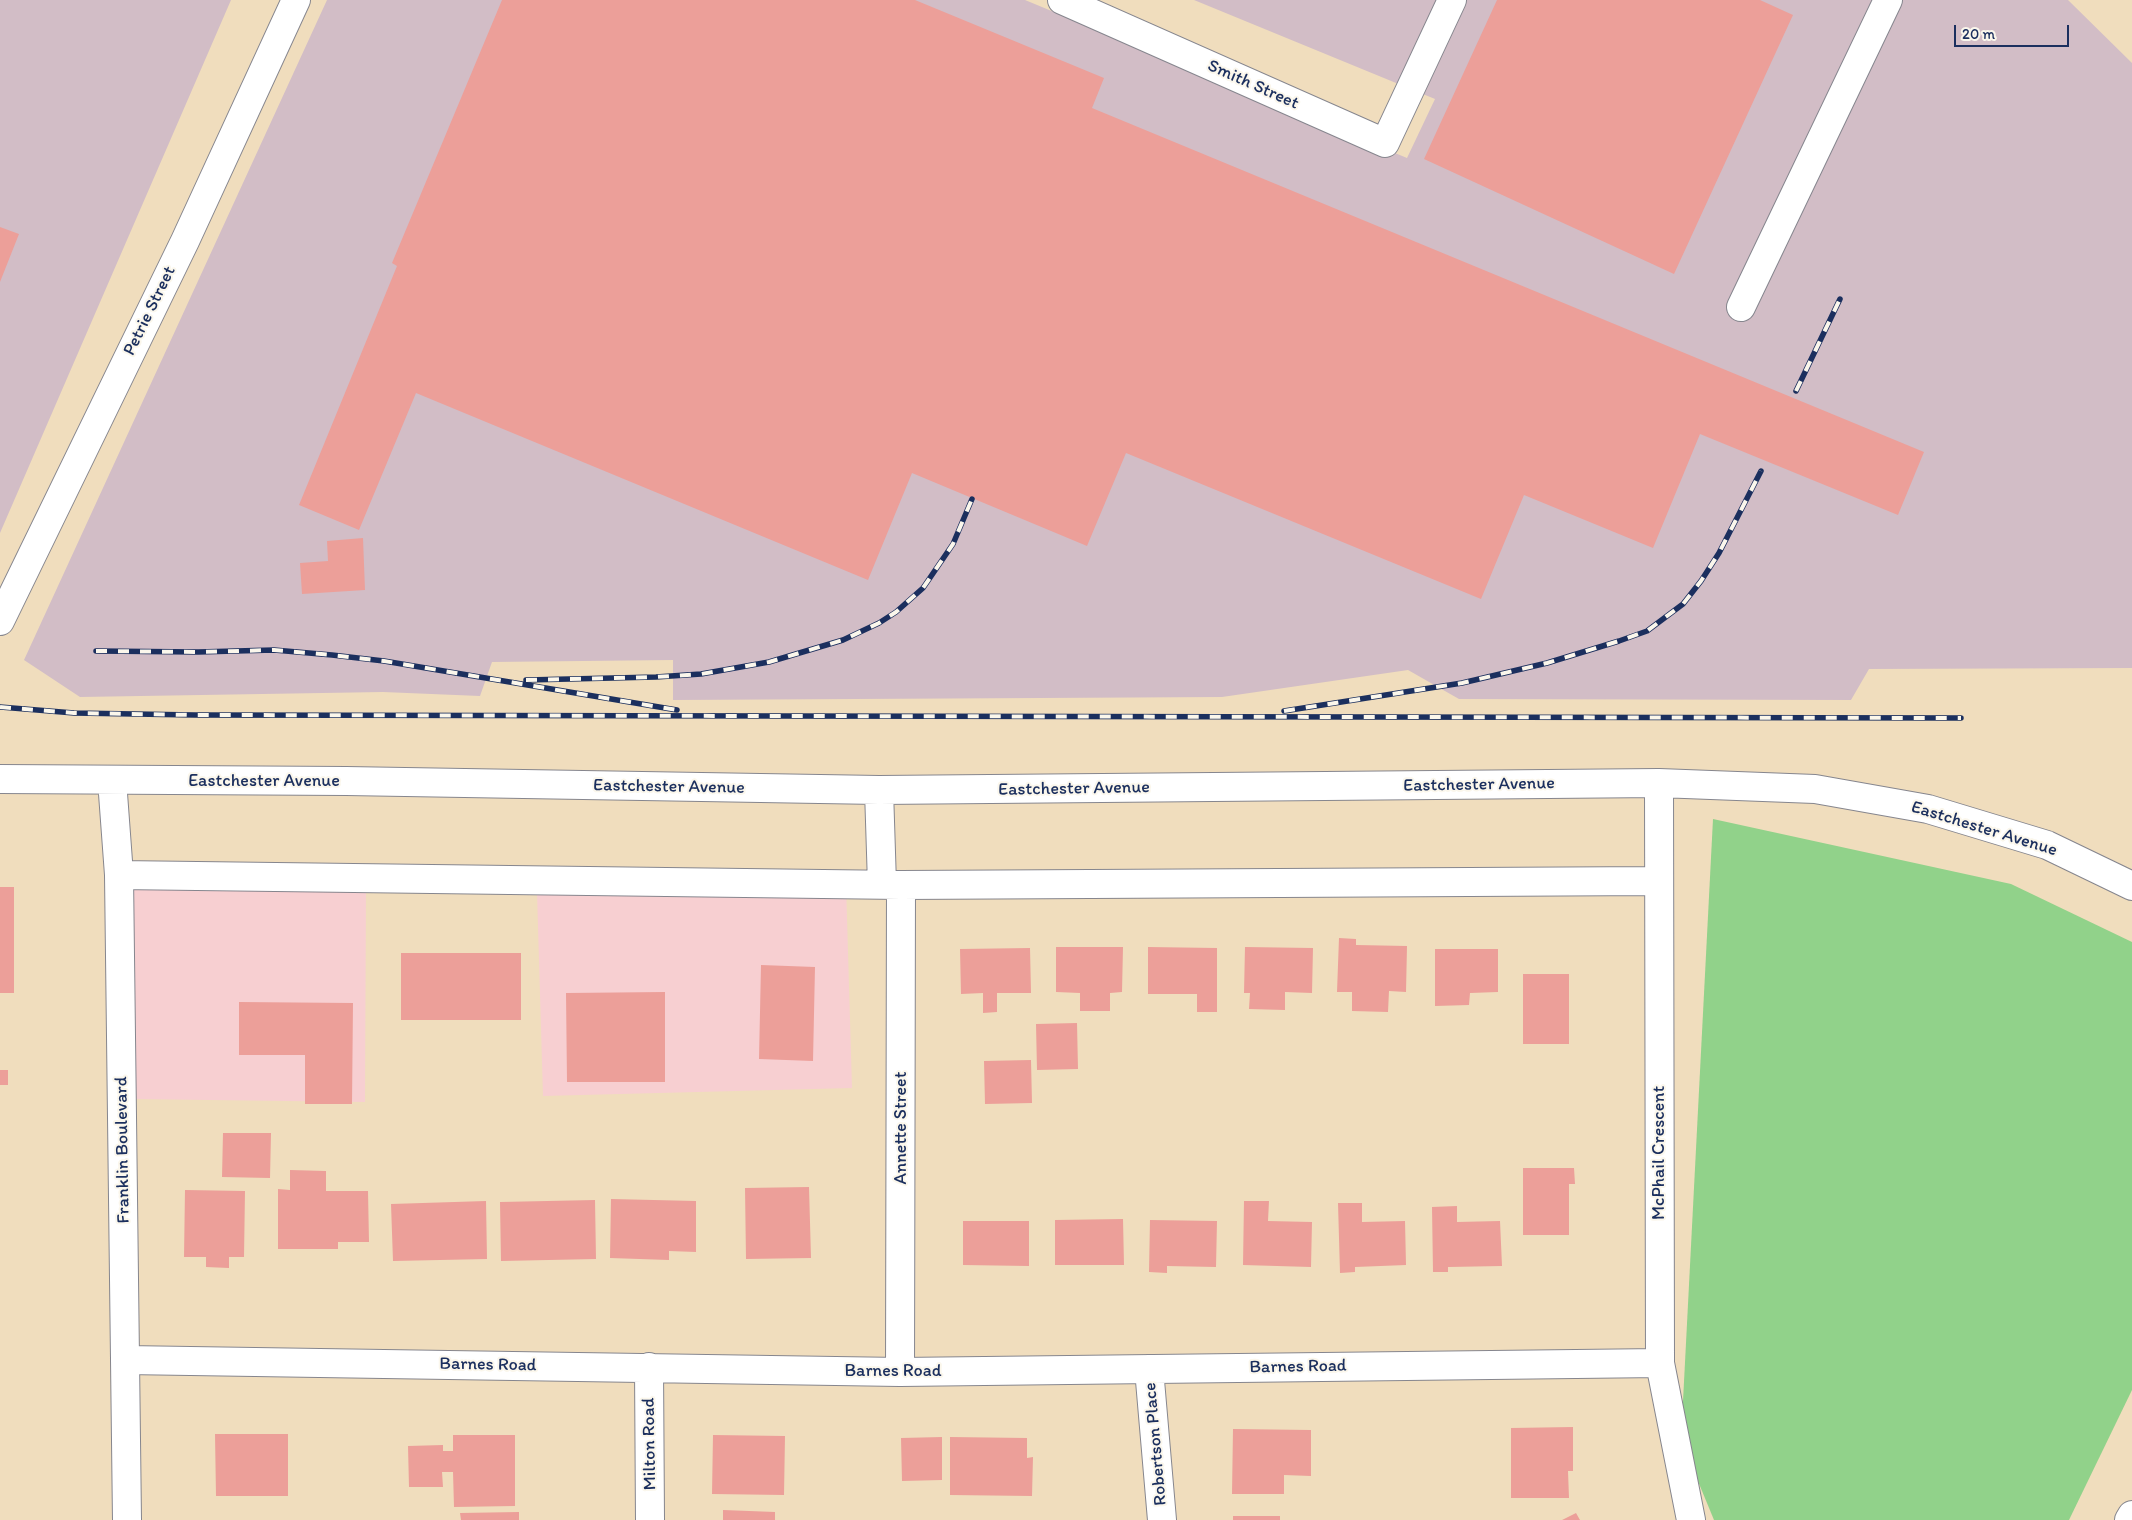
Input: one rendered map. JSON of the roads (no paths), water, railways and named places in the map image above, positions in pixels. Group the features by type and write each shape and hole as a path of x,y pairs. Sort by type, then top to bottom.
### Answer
{"street":[{"name":"Petrie Street","path":"0,621 184,241 296,0"},
{"name":"Smith Street","path":"1062,0 1385,143 1452,0"},
{"path":"1741,307 1888,0"},
{"name":"Eastchester Avenue","path":"0,779 346,781 879,790 1658,783 1816,789 1928,809 2048,845 2132,886"},
{"name":"Franklin Boulevard","path":"112,780 119,875 128,1520"},
{"name":"McPhail Crescent","path":"1658,783 1660,1363 1691,1520"},
{"name":"Annette Street","path":"879,790 892,884 900,1372"},
{"path":"119,875 892,884 1658,881"},
{"name":"Barnes Road","path":"126,1360 900,1372 1660,1363"},
{"name":"Milton Road","path":"649,1367 650,1520"},
{"name":"Robertson Place","path":"1149,1369 1162,1520"},
{"path":"2129,1520 2132,1515"}],"railway":[{"path":"1796,391 1840,299"},
{"path":"1284,711 1462,683 1547,663 1647,631 1683,604 1701,581 1719,553 1761,471"},
{"path":"526,680 701,674 769,662 843,640 879,623 896,612 923,588 953,544 972,499"},
{"path":"96,651 198,652 274,650 332,655 384,661 677,710"},
{"path":"0,707 74,713 195,715 1961,718"}]}
